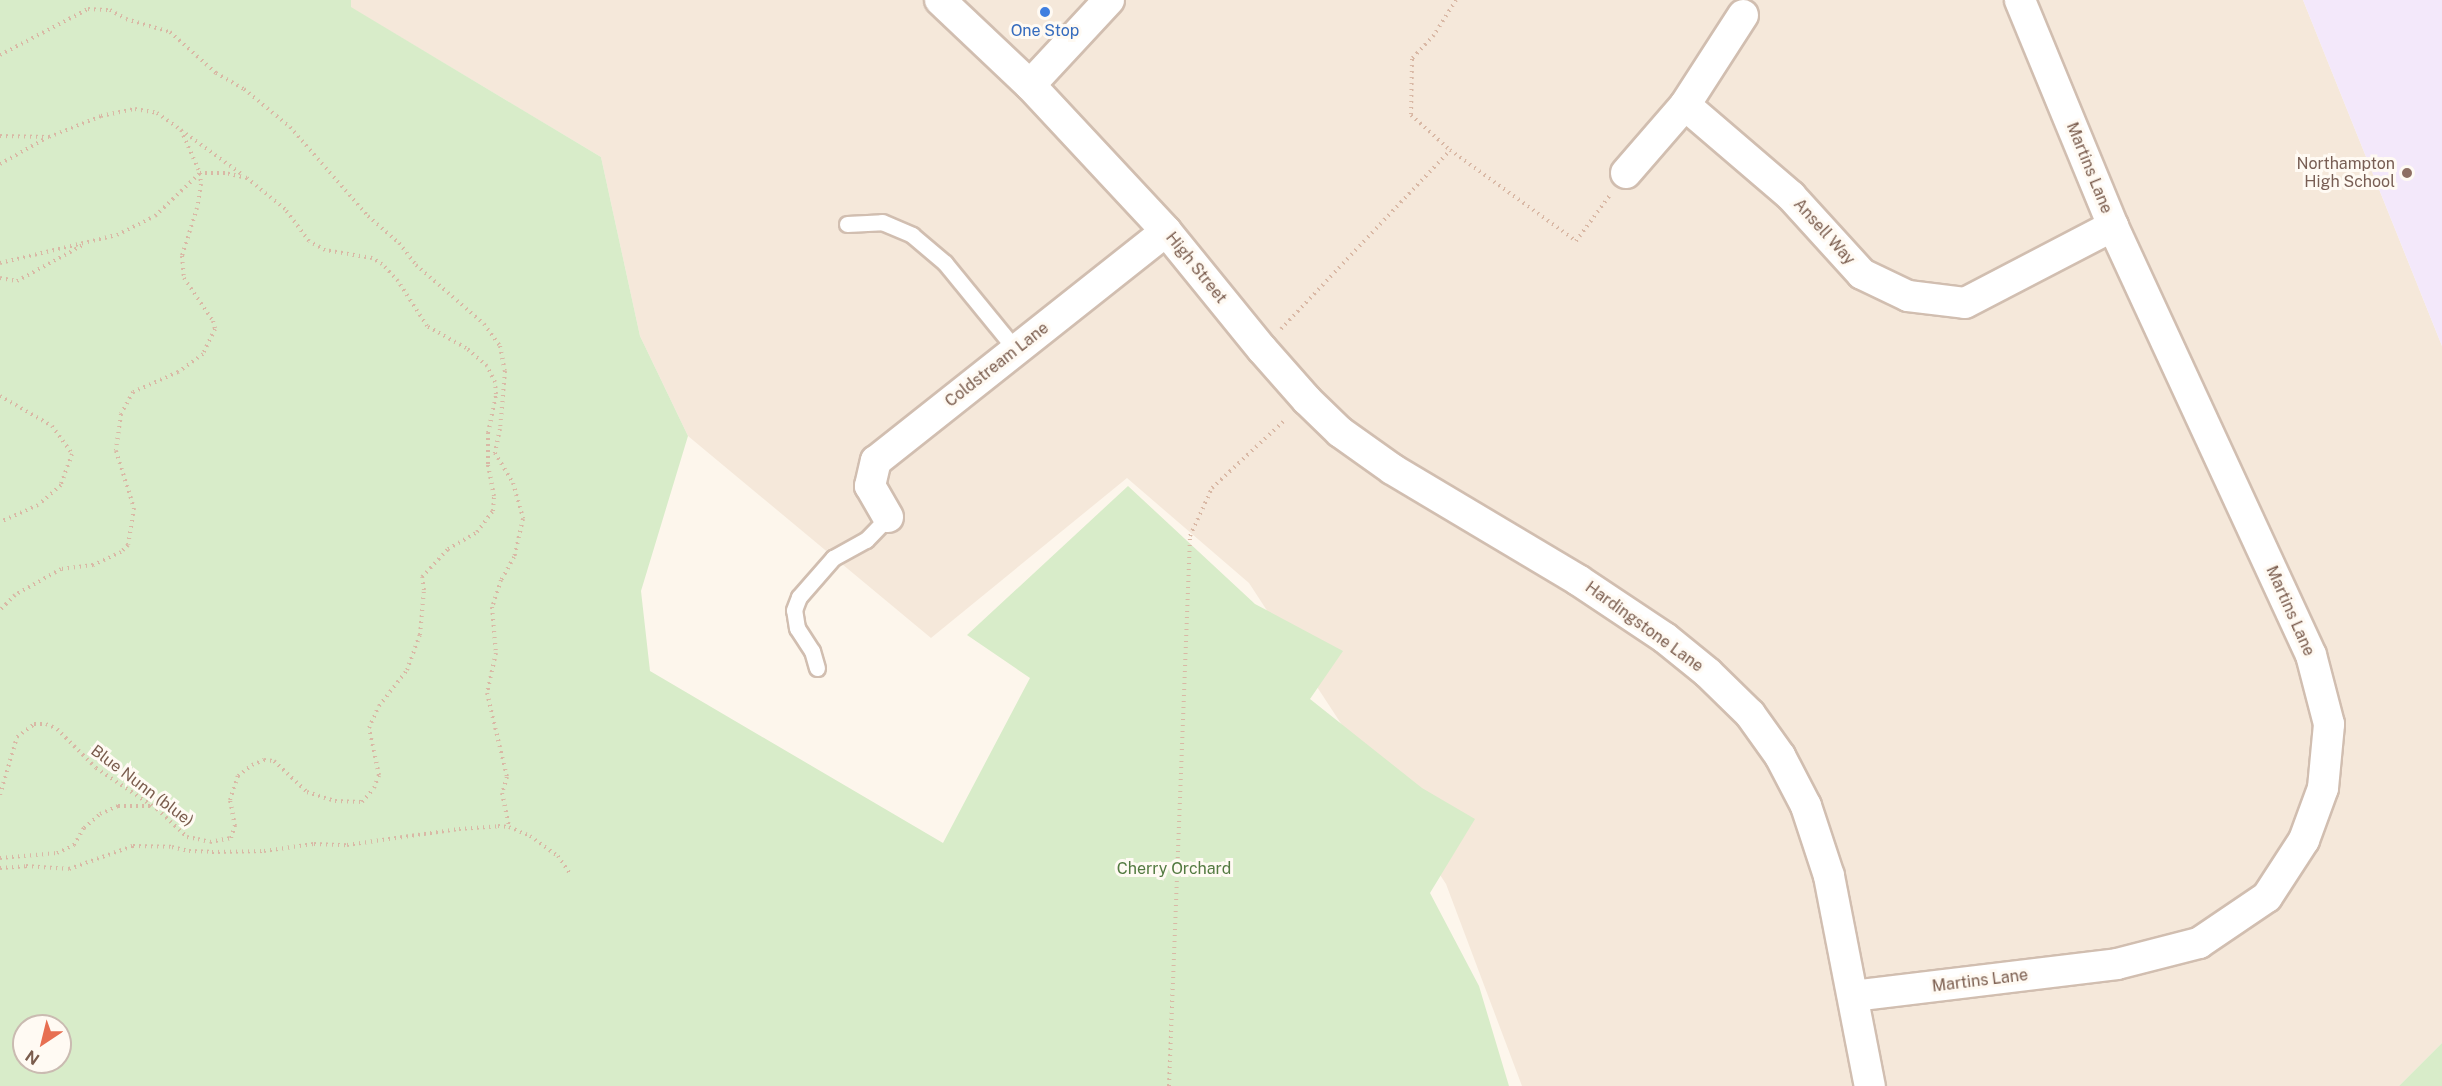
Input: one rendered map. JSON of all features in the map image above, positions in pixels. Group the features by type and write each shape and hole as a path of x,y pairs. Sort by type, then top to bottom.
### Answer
{"street":[{"name":"High Street","path":"940,0 1030,85 1166,231 1262,349 1307,400 1340,432 1392,469 1468,514"},
{"path":"1030,85 1109,0"},
{"name":"Martins Lane","path":"1853,996 2117,964 2199,943 2267,897 2304,840 2323,788 2329,724 2311,655 2113,226 2020,0"},
{"path":"1626,173 1685,105 1743,15"},
{"name":"Ansell Way","path":"1685,105 1791,196 1862,274 1908,296 1965,303 2113,226"},
{"name":"Coldstream Lane","path":"888,517 870,486 876,461 1166,231"},
{"name":"Hardingstone Lane","path":"1468,514 1578,580 1665,638 1708,673 1750,714 1780,756 1806,806 1828,876 1870,1086"}],"lane":[{"path":"847,224 882,222 912,235 945,263 1016,350"},
{"path":"817,668 812,651 797,627 794,610 799,597 833,558 866,540 888,517"}],"path":[{"path":"1456,0 1434,35 1412,59 1411,115 1450,150 1576,242 1626,173"},
{"path":"0,56 88,9 110,10 126,19 170,32 216,73 252,95 290,128 368,216 399,243 416,265 484,324 500,346 505,371 500,429 495,453 513,483 523,519 514,557 501,580 492,607 496,653 487,693 507,777 502,793 509,826"},
{"path":"0,164 49,136 101,116 135,109 157,113 247,178"},
{"path":"0,610 15,595 61,569 101,562 121,552 128,545 134,508 117,451 121,414 133,392 178,372 203,354 215,329 207,311 188,288 183,267 183,256 200,196 200,173 181,130"},
{"path":"0,136 49,136"},
{"path":"1262,349 1450,150"},
{"path":"0,263 117,235 155,216 200,173 233,174 247,178"},
{"name":"Blue Nunn (blue)","path":"0,795 17,737 34,724 46,724 57,729 96,768 157,809 187,837 210,842 227,841 234,836 236,826 230,800 238,776 252,765 264,760 274,761 307,792 335,801 360,803 365,800 377,783 379,775 369,728 379,706 406,670 420,635 424,590 422,577 441,555 477,532 489,519 494,503 488,433 496,394 495,382 487,366 466,348 427,326 402,286 386,266 372,258 325,250 309,241 285,209 247,178"},
{"path":"0,278 17,281 89,242"},
{"path":"0,396 52,426 72,454 61,485 38,505 0,522"},
{"path":"1169,1086 1190,536 1212,488 1287,419"},
{"path":"0,858 57,853 70,849 93,820 118,806 140,804 157,809"},
{"path":"0,868 26,866 69,869 133,846 172,847 189,851 212,852 264,851 314,844 347,845 459,829 509,826 530,836 558,856 570,874"}],"shaded area":[{"path":"351,0 2303,0 2442,346 2442,1043 2399,1086 1522,1086 1446,884 1249,583 1127,478 931,638 688,436 640,336 601,157 350,7"},
{"name":"Northampton High School","path":"2303,0 2442,0 2442,346"}],"green space":[{"name":"Cherry Orchard","path":"0,0 351,0 351,7 601,157 640,336 688,436 641,591 650,671 943,843 1030,678 967,635 1128,486 1255,604 1343,651 1310,699 1422,788 1475,819 1430,893 1479,986 1509,1086 0,1086"},
{"path":"2442,1043 2442,1086 2399,1086"}],"place":[{"name":"One Stop","path":"1045,12"},
{"name":"Northampton High School","path":"2407,173"}]}
